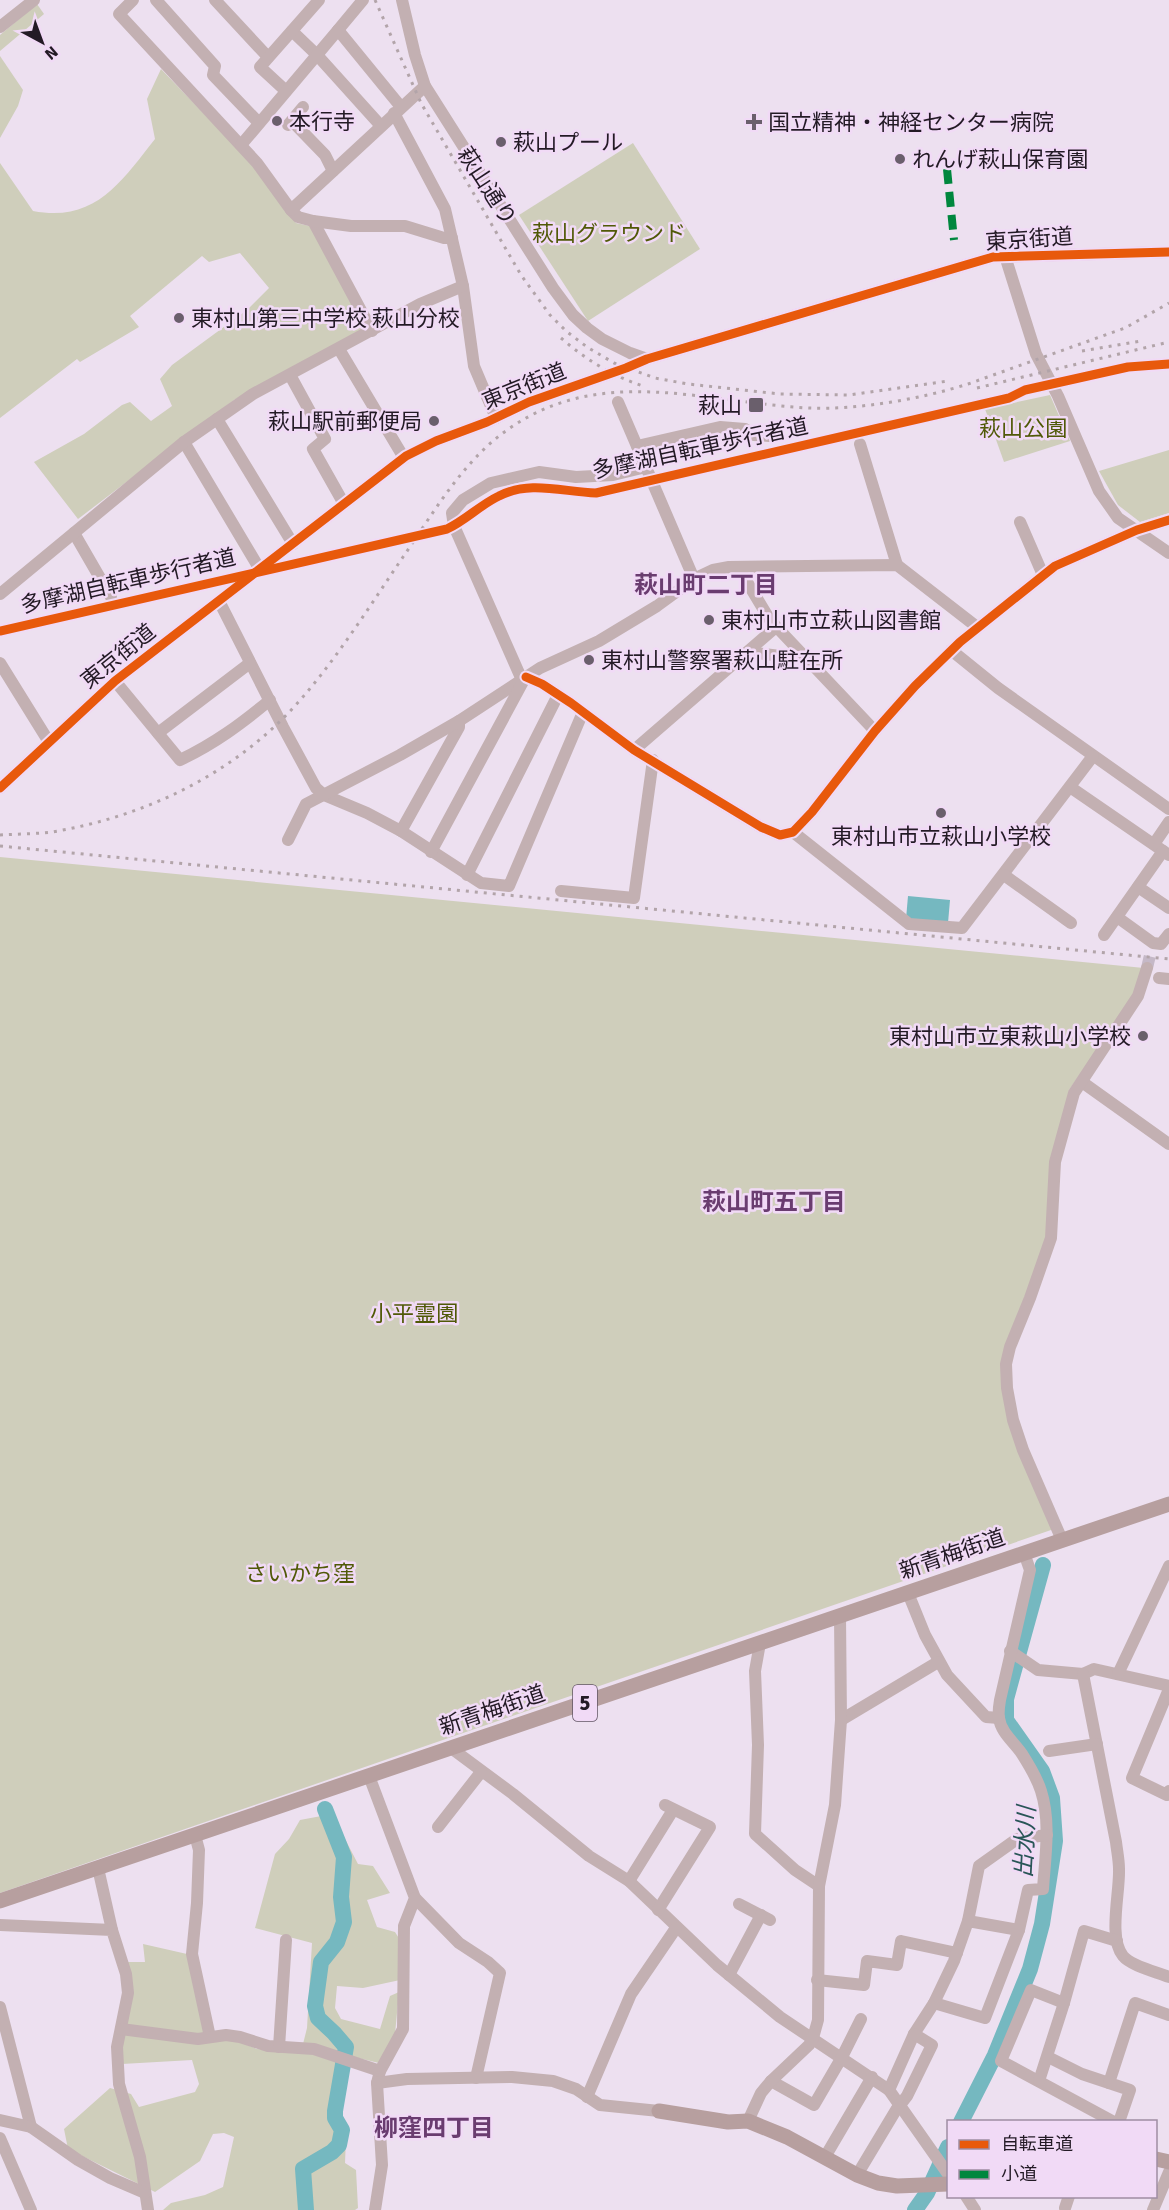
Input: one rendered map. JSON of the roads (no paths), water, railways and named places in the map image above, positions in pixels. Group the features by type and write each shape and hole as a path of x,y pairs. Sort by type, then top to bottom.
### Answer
{"main road":[{"name":"新青梅街道","path":"0,1901 1169,1504"},
{"path":"659,2111 728,2122 748,2121 788,2137 857,2175 888,2186 935,2185"}],"street":[{"path":"0,27 34,0"},
{"path":"133,0 119,14 257,163 298,217 351,226 405,226 444,238 452,238"},
{"path":"156,0 215,66 213,75 259,123"},
{"path":"214,0 268,57"},
{"path":"286,91 260,67 319,0"},
{"path":"241,145 363,0"},
{"name":"萩山通り","path":"402,0 425,86 540,269 568,308 587,328 602,339 647,359"},
{"path":"338,30 397,110 445,209 463,286 474,366 496,418"},
{"path":"292,32 317,55 381,126"},
{"path":"291,210 425,86"},
{"path":"303,107 290,123 325,155 333,171"},
{"path":"313,221 372,331"},
{"name":"東京街道","path":"0,788 115,681 404,458 436,441 496,418 529,402 647,359 993,257 1169,252"},
{"path":"1005,256 1036,354 1058,396 1099,491 1118,518 1169,553"},
{"path":"0,594 184,442 253,394 420,304 463,286"},
{"path":"339,349 404,458"},
{"path":"290,375 325,439 313,449 344,504"},
{"path":"618,402 694,579"},
{"path":"217,419 292,544"},
{"path":"637,446 720,427 745,429 754,435 768,436"},
{"path":"184,442 260,568"},
{"path":"860,444 897,566 977,627"},
{"path":"646,467 613,475 576,477 539,472 491,483 463,500 452,513 454,526 524,679 542,684 634,750 761,827 780,835 793,832 812,812 875,731 915,686 977,627 1043,575 1067,560 1137,530 1169,520"},
{"path":"1020,522 1043,575"},
{"path":"74,533 111,597"},
{"path":"288,840 306,804 459,721 540,668 599,641 657,606 694,579 713,570 738,567 897,566"},
{"path":"738,567 776,627 875,731"},
{"path":"219,601 316,788 324,795 367,813 401,831 481,883 509,886 583,712"},
{"path":"634,750 776,627"},
{"path":"951,650 998,688 1169,809"},
{"path":"748,652 806,659"},
{"path":"0,663 49,742"},
{"path":"158,733 250,663"},
{"path":"431,852 524,679"},
{"path":"115,681 180,760 205,748 231,731 270,700"},
{"path":"467,875 558,695"},
{"path":"401,831 459,727 459,721"},
{"path":"793,832 909,924 963,928 1093,756"},
{"path":"561,891 634,898 653,760"},
{"path":"1070,787 1162,850"},
{"path":"1104,935 1162,850 1169,822"},
{"path":"1004,875 1071,923"},
{"path":"1138,887 1169,908"},
{"path":"1117,917 1152,947 1161,944 1169,934"},
{"path":"1062,1540 1023,1450 1013,1420 1007,1388 1006,1364 1010,1347 1051,1238 1055,1162 1074,1094 1138,996 1147,968"},
{"path":"1082,1082 1169,1144"},
{"path":"934,2003 986,2018 1019,1930 1028,1890 1043,1889 1047,1835 1045,1803 1032,1771 1008,1736 999,1718 1000,1700 1015,1655 1030,1570 1024,1553"},
{"path":"1118,1674 1167,1572"},
{"path":"908,1593 938,1662 947,1675 986,1717 999,1718"},
{"path":"748,2121 761,2093 813,2038 818,2020 819,1886 835,1805 841,1720 840,1616"},
{"path":"760,1643 755,1671 758,1745 755,1834 795,1870 819,1886"},
{"path":"1015,1655 1038,1670 1083,1674 1094,1669 1169,1687 1132,1778 1167,1795 1169,1791"},
{"path":"841,1720 938,1662"},
{"path":"1083,1674 1111,1810 1119,1870 1116,1905 1117,1941 1123,1956 1140,1966 1169,1977"},
{"path":"1049,1751 1097,1744"},
{"path":"451,1748 513,1794 589,1856 629,1881 676,1928 780,2017 889,2090 902,2105 943,2167"},
{"path":"438,1827 481,1772"},
{"path":"369,1776 415,1898 459,1943 500,1973 476,2078"},
{"path":"629,1881 669,1807 710,1827 658,1910"},
{"path":"195,1835 199,1850 192,1954 210,2037"},
{"path":"889,2090 914,2034 934,2003 957,1953 968,1921 979,1866 1017,1839 1047,1835"},
{"path":"98,1868 112,1930 126,1974 128,1993 116,2058 119,2084 140,2157 148,2210"},
{"path":"375,2210 382,2165 379,2077 403,2029 404,1926 415,1898"},
{"path":"729,1975 749,1948 766,1918 739,1904"},
{"path":"968,1921 1019,1930"},
{"path":"0,1925 112,1930"},
{"path":"587,2097 631,1994 676,1928"},
{"path":"1039,2081 1084,1930 1117,1941"},
{"path":"279,2047 285,1940"},
{"path":"818,1980 864,1985 867,1961 897,1965 901,1941 957,1953"},
{"path":"1064,2003 1031,1990 1001,2061 1112,2120"},
{"path":"1109,2083 1135,2003 1169,2014"},
{"path":"0,2007 31,2127"},
{"path":"771,2081 814,2105 861,2019"},
{"path":"121,2029 179,2037 226,2035 268,2046 314,2049 343,2058 379,2077 407,2079 512,2077 553,2081 576,2089 600,2105 659,2111"},
{"path":"857,2175 896,2110 902,2105 932,2045 914,2034"},
{"path":"1047,2057 1082,2074 1130,2090 1119,2120"},
{"path":"825,2157 872,2077"},
{"path":"0,2120 31,2127 78,2160 110,2178 145,2193"},
{"path":"0,2138 31,2210"},
{"path":"1153,2210 1169,2172"}],"water":[{"path":"908,896 950,900 948,923 906,919"}],"waterway":[{"name":"出水川","path":"962,2120 995,2055 1030,1969 1042,1924 1055,1841 1052,1798 1042,1771 1006,1720 1006,1699 1043,1565"},
{"path":"306,2210 303,2169 332,2152 339,2145 342,2130 335,2118 335,2111 346,2047 318,2018 315,2006 321,1962 337,1942 344,1922 341,1897 344,1857 325,1809"},
{"name":"出水川","path":"915,2210 927,2193 947,2149"}],"tunnel":[{"path":"1147,968 1151,951"}],"railway":[{"path":"375,0 421,103 521,275 550,315 587,347 614,363 655,378 780,394 849,395 948,381"},
{"path":"0,835 52,832 123,815 189,787 220,769 249,748 302,698 329,664 438,505 464,471 493,441 510,428 545,409 581,397 618,392 694,395 809,408 848,407 889,402 968,384 1125,328 1169,303"},
{"path":"561,338 580,354 601,367 646,387"},
{"path":"1082,351 1141,341"},
{"path":"977,388 1169,342"},
{"path":"0,846 1169,959"}],"place":[{"name":"本行寺","path":"277,121"},
{"name":"国立精神・神経センター病院","path":"754,122"},
{"name":"萩山プール","path":"501,142"},
{"name":"れんげ萩山保育園","path":"900,159"},
{"name":"東村山第三中学校 萩山分校","path":"179,318"},
{"name":"萩山","path":"756,405"},
{"name":"萩山駅前郵便局","path":"434,421"},
{"name":"東村山市立萩山図書館","path":"709,620"},
{"name":"東村山警察署萩山駐在所","path":"589,660"},
{"name":"東村山市立萩山小学校","path":"941,813"},
{"name":"東村山市立東萩山小学校","path":"1143,1036"}],"district":[{"name":"萩山町二丁目","path":"706,585"},
{"name":"萩山町五丁目","path":"774,1202"},
{"name":"柳窪四丁目","path":"434,2128"}],"park label":[{"name":"萩山グラウンド","path":"609,233"},
{"name":"萩山公園","path":"1023,428"},
{"name":"小平霊園","path":"414,1313"},
{"name":"さいかち窪","path":"300,1573"}]}
